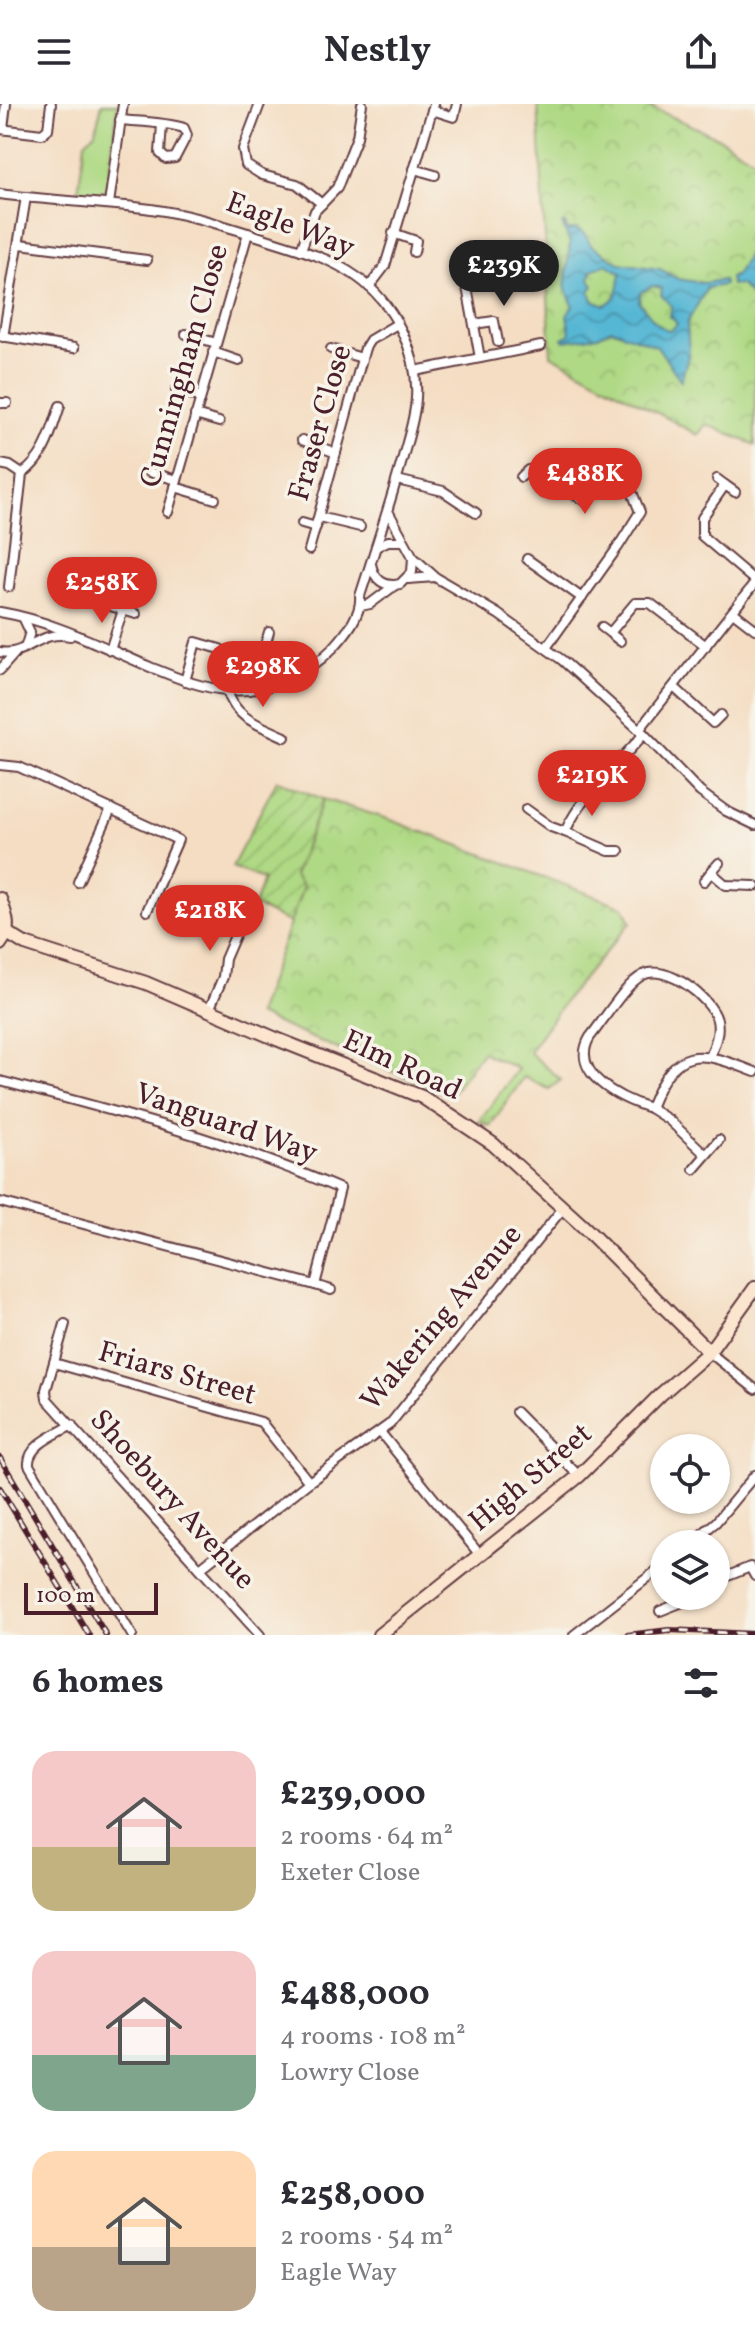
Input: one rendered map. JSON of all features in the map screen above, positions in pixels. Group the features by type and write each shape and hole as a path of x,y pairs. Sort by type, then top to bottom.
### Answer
{"street":[{"path":"6,104 2,129 42,134 48,129 51,104"},
{"path":"109,204 123,104"},
{"path":"260,104 243,149 246,165 262,175 297,184 322,204"},
{"path":"301,250 315,211 337,188 357,137 362,104"},
{"path":"369,287 385,266 433,107 454,117 457,104"},
{"path":"120,120 162,124 178,126 187,131 175,158 166,159 160,153 162,124"},
{"path":"414,169 435,175"},
{"name":"Eagle Way","path":"0,194 187,215 301,250 333,263 369,287 409,345 415,371 414,417 376,548"},
{"path":"26,197 2,337 74,348"},
{"name":"Cunningham Close","path":"168,512 248,233"},
{"path":"393,233 416,241 414,252"},
{"path":"20,244 147,260"},
{"path":"470,281 467,287 480,358"},
{"path":"474,324 494,321 498,342"},
{"name":"Fraser Close","path":"309,550 362,358 370,340 397,324"},
{"path":"186,334 239,361"},
{"path":"415,371 541,346"},
{"path":"331,349 362,358"},
{"path":"176,390 200,397"},
{"path":"9,587 22,474 35,465 42,453 60,406"},
{"path":"195,415 219,422"},
{"path":"302,440 336,453"},
{"path":"521,477 528,470 535,470 583,500 592,497 614,467 614,452"},
{"path":"0,464 22,474"},
{"path":"546,648 640,512 626,477 614,467"},
{"path":"149,472 215,499"},
{"path":"397,480 443,491 476,513"},
{"path":"543,493 551,480"},
{"path":"565,832 571,819 642,732 755,582 702,536 702,518 721,482 735,492"},
{"path":"388,511 413,557 435,577 486,606 546,648 610,701 700,792 726,811 755,825"},
{"path":"319,517 360,527"},
{"path":"302,523 316,527"},
{"path":"0,612 55,626 185,681 227,690 256,688 291,678 324,657 342,639 361,606 360,596 376,548 388,541 402,541"},
{"path":"361,606 370,604 407,579 412,572 413,557"},
{"path":"527,559 582,598"},
{"path":"371,562 381,583 395,586"},
{"path":"407,579 435,577"},
{"path":"101,603 136,614"},
{"path":"610,633 635,603 650,603 706,646"},
{"path":"110,650 123,610"},
{"path":"733,612 755,629"},
{"path":"24,619 30,632 26,645"},
{"path":"602,627 620,641"},
{"path":"256,688 256,676 269,632"},
{"path":"0,670 26,645 50,635 83,639"},
{"path":"184,638 220,649"},
{"path":"185,681 196,642"},
{"path":"0,652 15,653"},
{"path":"675,688 713,723"},
{"path":"227,690 231,703 242,717 285,737"},
{"path":"706,732 721,715"},
{"path":"0,765 19,767 191,845"},
{"path":"78,882 111,809"},
{"path":"526,809 551,827 609,851 619,851"},
{"path":"147,911 178,840"},
{"path":"704,881 719,863"},
{"path":"711,872 726,885 755,886"},
{"path":"0,899 6,919 4,938"},
{"path":"209,1010 223,977 225,959 246,910"},
{"path":"230,914 242,920"},
{"name":"Elm Road","path":"4,938 146,983 422,1097 493,1144 563,1208 709,1352"},
{"path":"705,1154 669,1120 650,1108 618,1096 590,1071 583,1052 590,1037 638,978 650,972 667,973 678,979 706,1004 717,1022 717,1037 710,1057"},
{"path":"650,1108 660,1085 678,1063 694,1055 755,1072"},
{"name":"Vanguard Way","path":"0,1081 181,1130 283,1165 340,1189 315,1285"},
{"path":"694,1169 719,1140"},
{"path":"0,1202 331,1290"},
{"name":"Wakering Avenue","path":"200,1568 309,1482 380,1432 398,1414 563,1208"},
{"name":"High Street","path":"379,1635 579,1476 660,1395 709,1352 755,1288"},
{"path":"54,1363 65,1324"},
{"path":"709,1352 755,1389"},
{"name":"Shoebury Avenue","path":"54,1363 46,1390 47,1399 260,1635"},
{"name":"Friars Street","path":"54,1363 261,1422 309,1482"},
{"path":"516,1412 579,1476"},
{"path":"72,1425 33,1449 28,1459 29,1465 132,1635"},
{"path":"380,1432 480,1555"},
{"path":"707,1530 755,1475"},
{"path":"730,1574 750,1567 755,1576"},
{"path":"574,1635 650,1576"}],"green space":[{"path":"102,104 118,104 108,185 100,193 78,191 85,142 95,132"},
{"path":"538,104 644,104 719,138 755,160 755,445 706,424 698,435 551,355"},
{"path":"277,780 323,799 294,875 303,887 290,923 254,906 263,879 232,867"},
{"path":"323,799 388,819 624,907 631,922 567,998 529,1052 561,1080 549,1089 524,1077 490,1126 479,1121 518,1069 482,1052 450,1096 257,1015 303,887 294,876"}],"water":[{"path":"562,224 568,231 577,229 592,246 620,263 660,269 678,279 704,283 723,280 724,285 707,288 687,323 689,353 681,381 657,346 611,329 598,336 565,341 563,338 570,334 567,315 573,305 565,287 570,243","holes":["606,264 621,273 616,295 605,305 593,300 590,292 594,285 590,279 592,270","652,286 662,288 661,295 672,307 669,317 677,324 671,330 657,323 639,302 641,292"]},
{"path":"755,242 755,301 741,285 731,285 730,278 736,275"}],"railway":[{"path":"0,1458 106,1635"},
{"path":"0,1488 89,1635"},
{"path":"627,1635 669,1630 755,1634"}]}
